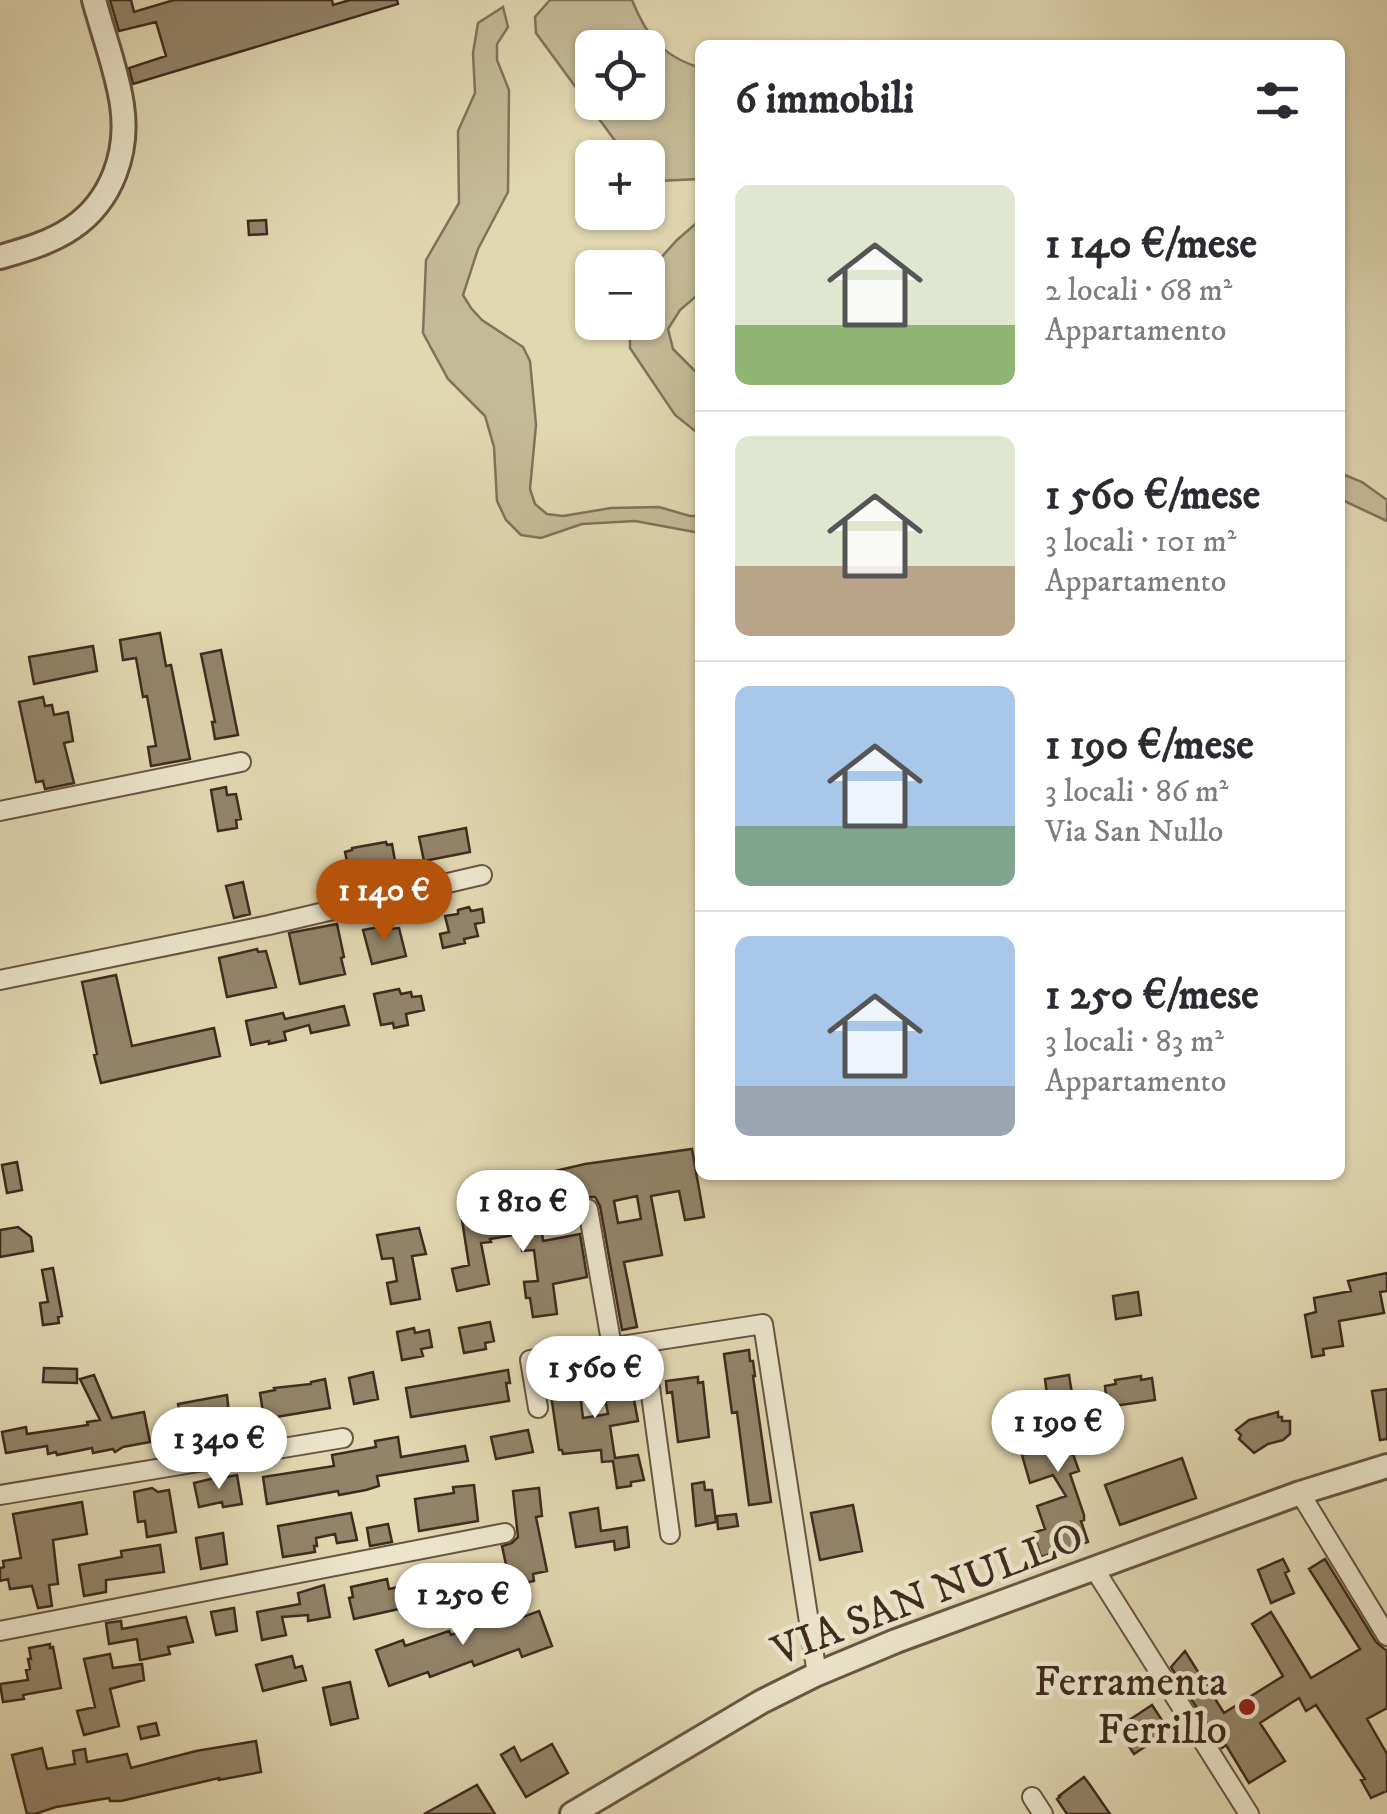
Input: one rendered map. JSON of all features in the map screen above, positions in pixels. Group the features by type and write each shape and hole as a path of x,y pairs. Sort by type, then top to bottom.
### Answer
{"street":[{"path":"0,258 72,228 88,214 112,180 125,136 122,103 94,0"},
{"path":"0,811 241,762"},
{"path":"0,980 482,876"},
{"path":"588,1208 612,1347"},
{"path":"538,1408 530,1360 763,1324 817,1674"},
{"path":"644,1342 670,1534"},
{"path":"0,1495 343,1438"},
{"name":"VIA SAN NULLO","path":"572,1814 761,1702 817,1674 896,1641 1387,1466"},
{"path":"1300,1494 1387,1636"},
{"path":"0,1632 505,1533"},
{"path":"1095,1570 1249,1814"},
{"path":"1032,1798 1043,1814"}],"shaded area":[{"path":"550,0 632,0 647,30 575,30 575,86 536,33 535,17"},
{"path":"503,7 508,27 497,44 497,60 509,90 508,192 478,249 463,295 482,320 523,347 530,361 536,425 530,489 535,504 547,514 563,516 611,508 659,507 695,516 695,532 635,521 582,524 541,538 521,535 506,520 497,501 494,447 485,416 448,379 423,333 426,260 459,203 458,131 475,93 473,53 478,23"},
{"path":"665,51 695,66 695,179 665,181 665,140 615,140 600,120 665,120"},
{"path":"695,224 695,297 680,310 668,329 673,349 695,371 695,431 675,415 630,348 630,340 665,340 665,253"},
{"path":"1345,475 1387,500 1387,521 1345,501"}],"building":[{"path":"110,0 131,0 134,12 174,0 332,0 333,5 350,0 397,0 398,4 133,84 129,68 166,56 156,22 119,31"},
{"path":"266,220 267,234 249,235 248,221"},
{"path":"160,633 166,666 171,665 190,759 151,766 148,747 156,746 147,696 143,697 136,658 123,660 120,640"},
{"path":"93,646 97,671 34,684 29,657"},
{"path":"221,650 238,735 215,739 201,654"},
{"path":"43,697 45,706 52,705 54,715 68,712 73,741 64,743 74,783 45,789 43,781 36,782 19,702"},
{"path":"226,787 227,795 236,794 241,819 236,820 237,828 218,831 211,790"},
{"path":"466,828 470,852 424,861 419,837"},
{"path":"392,844 397,872 351,881 345,852"},
{"path":"243,882 250,914 234,918 226,886"},
{"path":"469,907 471,911 482,909 484,922 475,924 478,936 443,948 440,934 449,932 445,916"},
{"path":"337,924 345,974 300,984 289,933"},
{"path":"399,928 406,956 372,964 363,930"},
{"path":"257,949 266,951 276,987 227,997 219,958"},
{"path":"116,975 132,1046 214,1028 220,1056 101,1083 82,982"},
{"path":"399,989 401,994 421,996 424,1010 406,1014 408,1025 381,1025 374,994"},
{"path":"344,1006 349,1025 311,1033 309,1025 284,1032 286,1040 251,1045 246,1021 283,1013 285,1019"},
{"path":"692,1149 704,1217 685,1220 679,1191 651,1196 662,1255 624,1262 637,1327 622,1330 600,1206 595,1197 557,1203 551,1172","holes":["637,1196 641,1219 618,1223 614,1201"]},
{"path":"17,1162 22,1190 7,1193 2,1165"},
{"path":"539,1205 543,1241 580,1234 587,1277 553,1284 557,1314 533,1317 524,1282 538,1281 534,1250 522,1251 520,1234 481,1243 489,1284 457,1291 452,1269 469,1265 462,1220"},
{"path":"18,1227 31,1237 33,1251 0,1257 0,1230"},
{"path":"419,1228 426,1254 412,1256 420,1299 391,1304 387,1283 397,1281 393,1258 382,1259 377,1235"},
{"path":"53,1268 62,1316 58,1317 59,1323 43,1325 40,1303 48,1302 42,1270"},
{"path":"1387,1273 1387,1291 1380,1292 1384,1313 1339,1321 1343,1346 1323,1349 1324,1355 1312,1357 1305,1315 1316,1312 1314,1298 1351,1291 1348,1281"},
{"path":"1138,1292 1141,1315 1116,1319 1113,1296"},
{"path":"490,1322 494,1341 485,1343 486,1349 464,1353 459,1328"},
{"path":"414,1328 415,1333 429,1330 432,1347 421,1349 423,1356 402,1360 397,1332"},
{"path":"749,1350 771,1502 749,1505 737,1412 732,1413 724,1354"},
{"path":"44,1368 77,1369 77,1383 43,1382"},
{"path":"577,1369 583,1418 608,1414 601,1378 629,1373 638,1421 610,1426 615,1458 638,1455 644,1480 617,1488 613,1461 602,1462 601,1450 563,1454 559,1450 548,1374"},
{"path":"508,1370 509,1401 411,1417 406,1388"},
{"path":"373,1372 378,1399 354,1404 349,1378"},
{"path":"94,1375 112,1418 144,1412 150,1442 115,1452 113,1449 93,1453 92,1448 57,1455 48,1454 47,1446 6,1453 2,1432 26,1427 27,1434 100,1420 80,1379"},
{"path":"1069,1375 1072,1418 1061,1420 1079,1471 1070,1474 1084,1515 1081,1521 1088,1542 1041,1557 1033,1533 1045,1529 1037,1506 1066,1496 1053,1475 1030,1483 1022,1455 1045,1448 1050,1442 1045,1379"},
{"path":"1141,1376 1141,1380 1152,1378 1155,1400 1107,1407 1105,1386 1116,1384 1115,1380"},
{"path":"698,1377 698,1383 703,1382 709,1437 678,1442 672,1392 667,1393 666,1381"},
{"path":"325,1379 330,1408 264,1419 260,1393"},
{"path":"1387,1389 1387,1439 1380,1440 1372,1391"},
{"path":"227,1395 230,1424 183,1432 178,1404"},
{"path":"1278,1412 1282,1421 1290,1421 1290,1434 1254,1453 1239,1439 1241,1435 1236,1430 1249,1420"},
{"path":"528,1430 533,1452 496,1459 491,1437"},
{"path":"398,1437 401,1457 465,1446 468,1461 377,1476 379,1486 366,1490 267,1504 263,1477 334,1466 332,1455 376,1447 375,1441"},
{"path":"1182,1458 1196,1498 1120,1525 1105,1485"},
{"path":"237,1475 242,1504 223,1507 222,1502 199,1507 194,1483"},
{"path":"704,1482 705,1490 712,1490 716,1522 696,1526 692,1484"},
{"path":"474,1485 478,1521 419,1531 415,1499 454,1493 453,1487"},
{"path":"152,1488 158,1492 169,1490 176,1532 147,1537 145,1521 138,1522 134,1492"},
{"path":"539,1488 542,1516 536,1517 547,1571 533,1574 534,1581 510,1583 502,1546 518,1537 513,1491"},
{"path":"82,1502 87,1534 53,1540 58,1584 49,1585 52,1606 38,1608 32,1586 10,1589 8,1579 0,1581 3,1561 21,1558 13,1514"},
{"path":"853,1505 862,1551 820,1560 811,1513"},
{"path":"598,1508 601,1531 627,1527 629,1547 615,1550 614,1541 576,1547 570,1513"},
{"path":"351,1513 357,1540 337,1543 335,1534 316,1538 315,1552 283,1557 278,1526"},
{"path":"736,1514 738,1526 718,1529 717,1516"},
{"path":"388,1524 392,1542 370,1546 367,1528"},
{"path":"223,1533 227,1564 201,1569 196,1538"},
{"path":"160,1545 164,1572 106,1580 106,1592 84,1596 79,1565 122,1557 121,1551"},
{"path":"1283,1559 1294,1593 1271,1603 1258,1570"},
{"path":"1325,1559 1376,1642 1387,1651 1387,1708 1367,1719 1387,1754 1387,1791 1371,1798 1361,1780 1365,1779 1316,1705 1306,1711 1299,1698 1260,1723 1285,1761 1249,1783 1171,1667 1185,1651 1224,1713 1283,1676 1252,1624 1271,1612 1311,1678 1360,1649 1309,1569"},
{"path":"446,1566 457,1596 354,1619 349,1598 353,1597 351,1587 387,1579 389,1589 412,1584 410,1574"},
{"path":"324,1585 330,1617 308,1621 308,1615 282,1617 286,1635 262,1640 257,1612 300,1604 298,1593"},
{"path":"234,1608 237,1631 216,1635 211,1612"},
{"path":"539,1611 552,1646 522,1657 519,1649 474,1666 472,1661 430,1677 428,1672 389,1686 376,1650 403,1640 405,1646 449,1631 451,1635 492,1620 495,1627"},
{"path":"186,1617 193,1642 168,1647 170,1654 140,1660 137,1639 109,1644 106,1623 121,1621 122,1629"},
{"path":"50,1644 61,1688 3,1702 0,1684 28,1680 29,1648"},
{"path":"110,1654 113,1668 142,1664 144,1680 110,1689 119,1726 84,1735 77,1711 95,1707 84,1659"},
{"path":"292,1656 295,1668 302,1666 306,1680 263,1691 256,1665"},
{"path":"350,1682 358,1718 331,1725 323,1688"},
{"path":"1152,1705 1169,1731 1134,1754 1117,1728"},
{"path":"156,1723 159,1735 141,1739 138,1727"},
{"path":"256,1741 261,1772 121,1801 109,1798 56,1807 35,1814 27,1814 12,1755 42,1748 47,1769 75,1764 73,1751 85,1749 87,1762 127,1754 131,1768"},
{"path":"552,1744 568,1773 526,1797 501,1755 514,1747 521,1761"},
{"path":"1084,1777 1110,1814 1067,1814 1057,1799"},
{"path":"477,1785 495,1814 424,1814"}],"place":[{"name":"Ferramenta Ferrillo","path":"1247,1707"}]}
